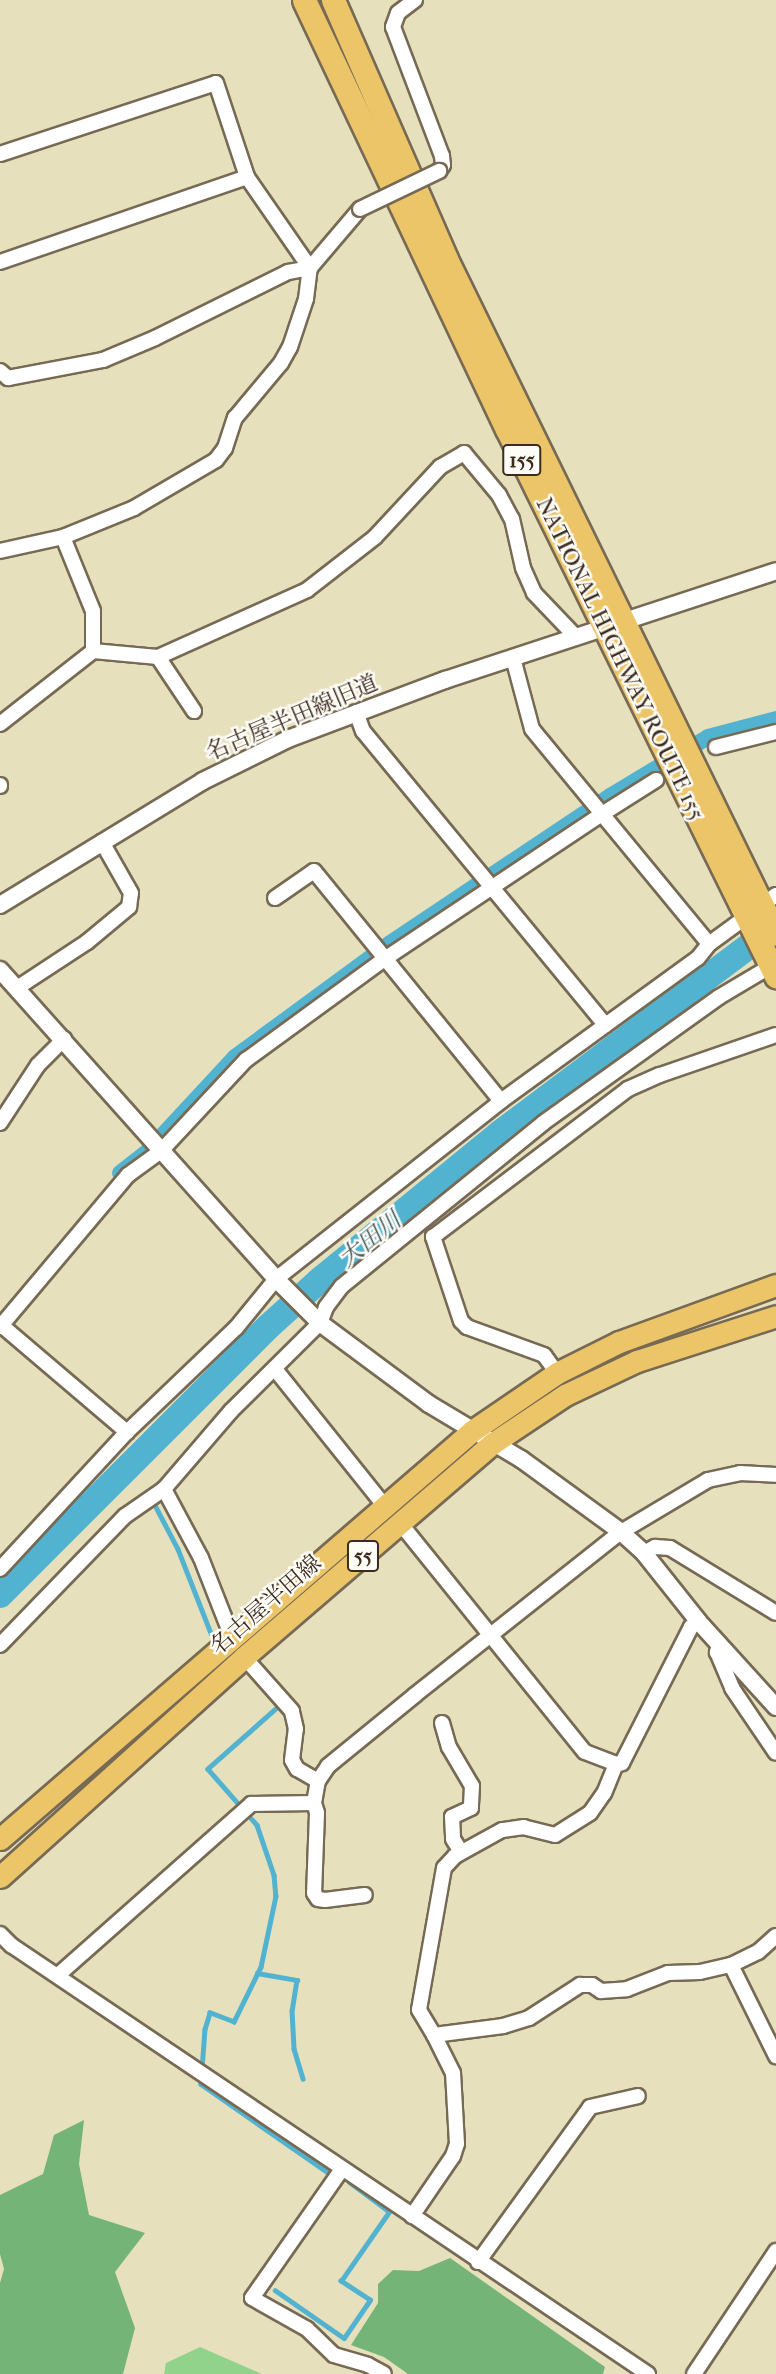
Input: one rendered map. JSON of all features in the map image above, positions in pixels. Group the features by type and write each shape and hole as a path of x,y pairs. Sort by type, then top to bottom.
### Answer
{"highway":[{"name":"NATIONAL HIGHWAY ROUTE 155","path":"304,0 417,243 614,624 757,909 776,934"},
{"name":"NATIONAL HIGHWAY ROUTE 155","path":"333,0 446,259 614,624"},
{"name":"NATIONAL HIGHWAY ROUTE 155","path":"757,909 773,967"}],"main road":[{"name":"名古屋半田線","path":"0,1839 383,1505 472,1431 557,1373 619,1342 776,1285"},
{"name":"名古屋半田線","path":"0,1877 244,1657 493,1443 565,1395 637,1361 776,1316"}],"street":[{"path":"0,551 63,537 135,509 216,460 225,448 234,418 281,363 290,347 306,299 310,268 360,209 439,171 443,165 442,156 393,27 398,13 415,0"},
{"path":"0,154 216,83 247,177 310,268"},
{"path":"0,262 247,177"},
{"path":"0,371 8,378 103,360 155,338 288,272 310,268"},
{"path":"0,724 93,651 158,657 307,590 375,537 440,467 464,453 499,495 512,519 523,568 534,593 576,637"},
{"path":"63,537 93,611 93,651"},
{"name":"名古屋半田線旧道","path":"0,905 225,770 288,739 356,712 776,570"},
{"path":"158,657 194,711"},
{"path":"513,658 532,729 709,944"},
{"path":"356,712 363,731 494,886 606,1025"},
{"path":"716,747 776,732"},
{"path":"127,1432 1,1326 128,1175 161,1151 246,1060 386,958 656,780"},
{"path":"17,988 87,942 129,907 131,893 102,842"},
{"path":"275,898 314,871 501,1101"},
{"path":"0,1569 127,1432 280,1283 501,1101 698,958 709,944 757,909"},
{"path":"0,1644 125,1516 164,1489 231,1411 275,1369 314,1317 326,1307 342,1286 542,1123 719,997 773,967"},
{"path":"0,970 280,1283 314,1317 380,1370 559,1485 621,1532 644,1553 698,1621 776,1707"},
{"path":"557,1373 544,1355 467,1327 461,1321 433,1237 628,1089 660,1075 776,1035"},
{"path":"0,1122 38,1065 64,1039"},
{"path":"275,1369 383,1505"},
{"path":"365,1895 325,1900 318,1899 314,1893 317,1813 314,1803 318,1781 338,1757 490,1633 621,1532 708,1480 740,1473 776,1475"},
{"path":"164,1489 201,1558 232,1637"},
{"path":"400,1523 585,1752 598,1759 622,1763 691,1628 698,1621"},
{"path":"644,1553 655,1547 670,1548 776,1613"},
{"path":"720,1644 716,1653 732,1688 776,1753"},
{"path":"244,1657 292,1711 296,1729 293,1764 318,1781"},
{"path":"442,1723 449,1747 472,1786 471,1808 452,1817 453,1839 461,1852"},
{"path":"412,2216 453,2156 457,2144 453,2073 418,2010 444,1868 461,1852 512,1827 555,1835 590,1813 604,1793 616,1764"},
{"path":"58,1975 251,1804 314,1803"},
{"path":"0,1934 11,1945 648,2374"},
{"path":"434,2035 515,2023 541,2011 580,1985 592,1985 601,1991 627,1989 668,1973 700,1972 731,1965 758,1952 776,1936"},
{"path":"731,1965 776,2056"},
{"path":"478,2262 590,2107 638,2096"},
{"path":"342,2169 252,2298 307,2329 334,2355 368,2365 383,2374"},
{"path":"694,2374 776,2251"}],"green space":[{"path":"84,2120 79,2164 89,2215 145,2233 115,2272 135,2328 123,2374 0,2374 0,2283 4,2269 0,2254 0,2195 43,2174 54,2135"},
{"path":"450,2258 605,2367 603,2374 408,2374 384,2357 351,2345 378,2303 378,2284 393,2270 419,2271"},
{"path":"200,2347 262,2374 164,2374 166,2363"}],"waterway":[{"path":"120,1173 147,1152 235,1057 389,944 610,796 708,737 776,719"},
{"name":"大田川","path":"0,1595 269,1326 321,1279 500,1133 776,926"},
{"path":"156,1507 178,1549 211,1633"},
{"path":"279,1706 208,1769 257,1825 274,1875 276,1896 261,1967 234,2022 210,2013 205,2029 201,2084 330,2174"},
{"path":"257,1973 297,1980 292,2010 294,2049 303,2079"},
{"path":"275,2290 344,2338 370,2300 341,2281 389,2212 350,2183"}]}
